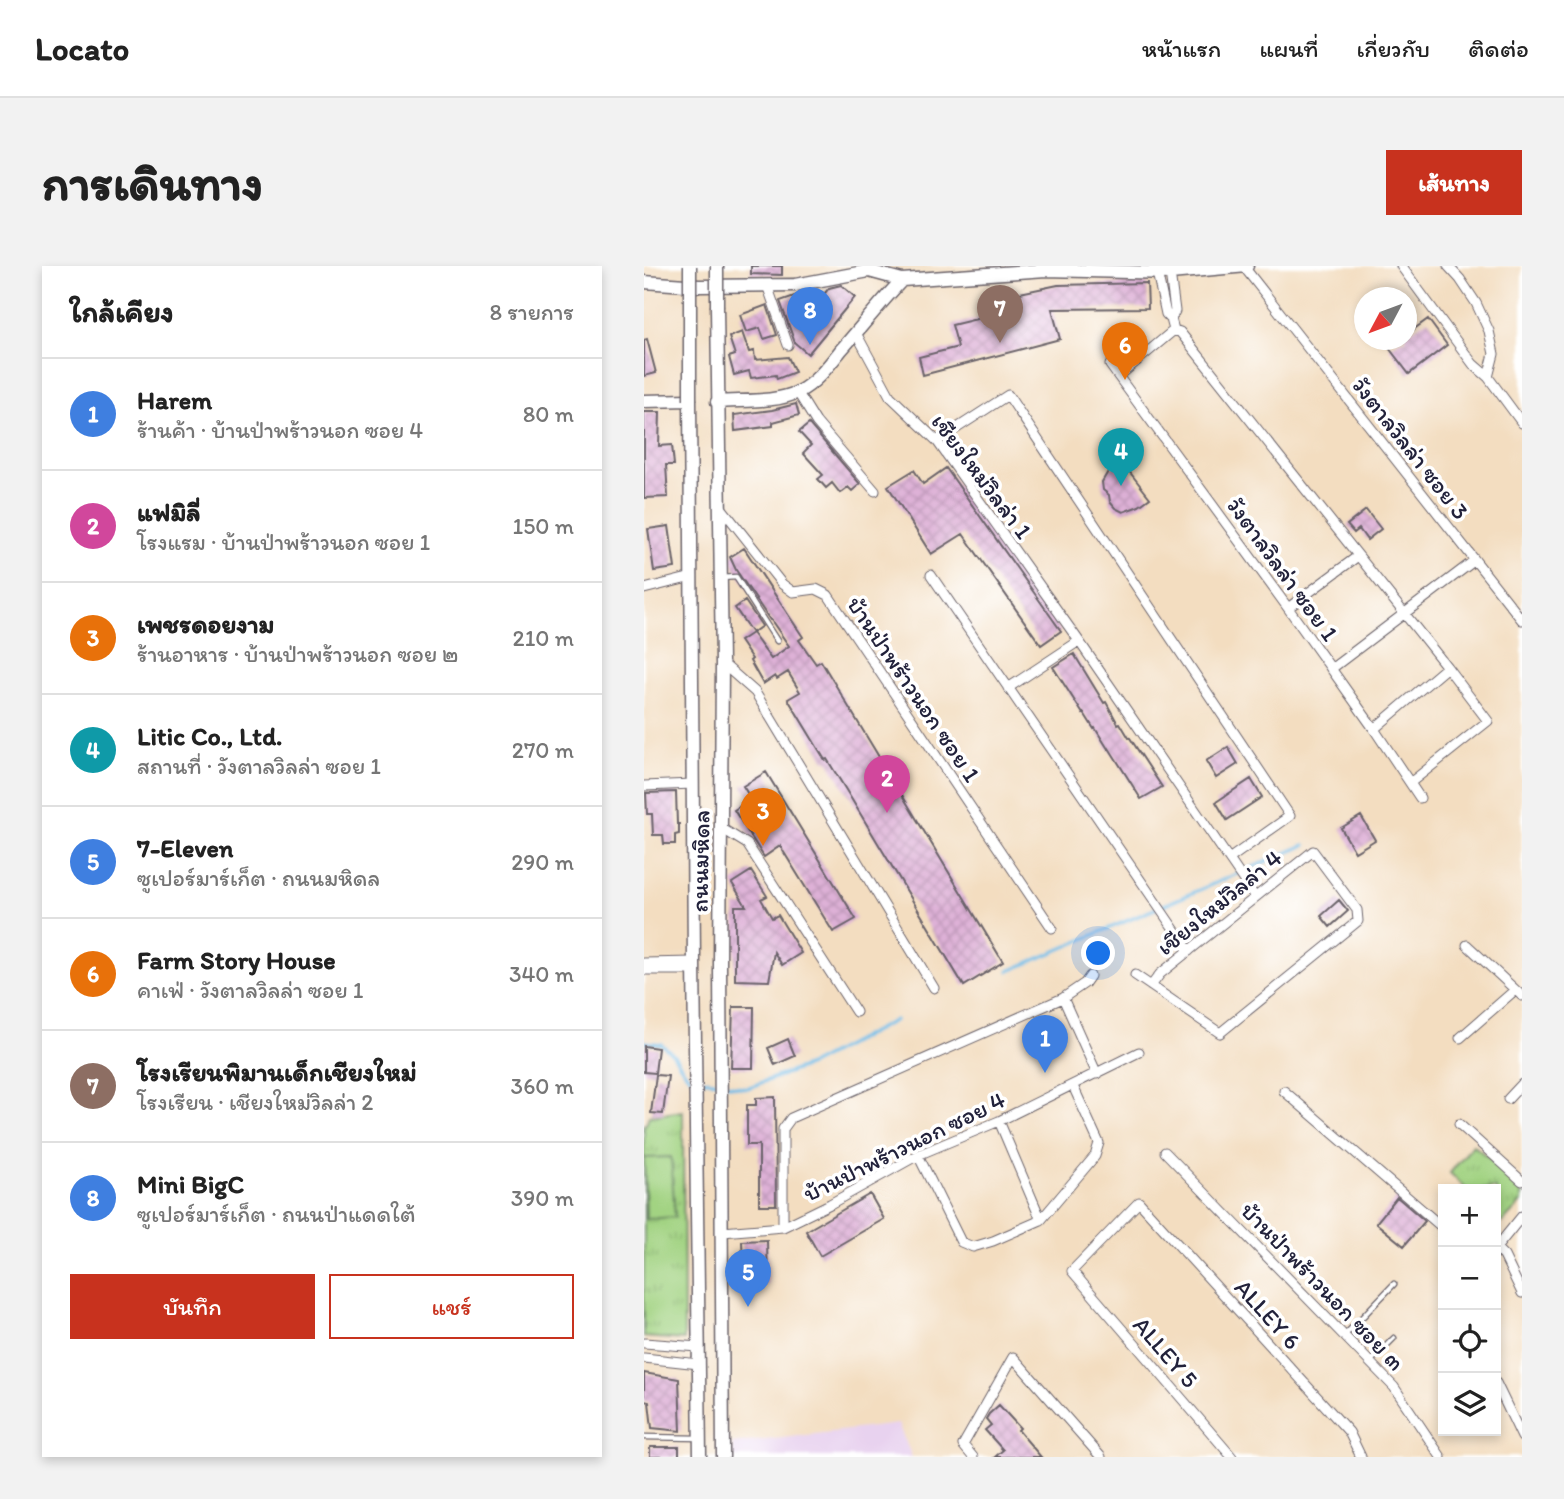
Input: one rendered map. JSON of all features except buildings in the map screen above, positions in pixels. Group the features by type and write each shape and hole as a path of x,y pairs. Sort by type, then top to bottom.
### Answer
{"main road":[{"name":"ถนนมหิดล","path":"690,266 700,1457"},
{"name":"ถนนมหิดล","path":"717,266 722,663 720,1068 724,1456"},
{"path":"644,282 699,286 795,285 869,271 902,279 1046,270 1163,273 1246,266"},
{"path":"717,402 775,399 798,393 823,372 902,279"},
{"path":"644,401 690,400"}],"street":[{"name":"วังตาลวิลล่า ซอย 3","path":"1246,266 1522,620"},
{"path":"1401,266 1473,364 1488,377 1522,423"},
{"path":"1448,266 1476,303 1489,331 1494,354 1488,377"},
{"path":"1163,273 1166,314 1177,331 1488,720 1410,783"},
{"path":"767,285 788,345"},
{"path":"1119,376 1177,331"},
{"name":"เชียงใหม่วิลล่า 1","path":"856,334 890,396 937,441 1255,897"},
{"name":"วังตาลวิลล่า ซอย 1","path":"1110,365 1288,608 1420,798"},
{"path":"798,393 816,422 875,491"},
{"path":"937,441 1008,396 1290,816 1229,859"},
{"name":"บ้านป่าพร้าวนอก ซอย 1","path":"720,506 782,584 793,592 816,589 828,596 1052,929"},
{"path":"1288,608 1358,556"},
{"path":"1331,669 1475,560"},
{"path":"931,575 1189,951"},
{"path":"644,589 692,578"},
{"path":"1009,688 1079,641"},
{"path":"722,663 755,692 934,988"},
{"path":"1374,729 1447,667"},
{"path":"644,786 693,784"},
{"path":"721,828 747,844 856,1012"},
{"name":"เชียงใหม่วิลล่า 4","path":"1314,851 1357,910 1358,921 1220,1033 1152,986 1160,974 1255,897 1314,851"},
{"path":"1461,1038 1518,993 1467,945"},
{"path":"644,963 694,966"},
{"path":"644,970 694,966"},
{"path":"1135,975 1152,986"},
{"path":"783,1227 783,1129 790,1118 1063,998 1085,983 1090,976"},
{"path":"1063,998 1097,1074"},
{"name":"บ้านป่าพร้าวนอก ซอย 4","path":"722,1233 783,1227 918,1155 999,1121 1139,1052"},
{"path":"1508,1099 1522,1084"},
{"path":"918,1155 961,1242 973,1247 1041,1220 1095,1156 1099,1143 1073,1086"},
{"path":"1284,1091 1438,1224"},
{"path":"999,1121 1041,1220"},
{"path":"1459,1124 1522,1181"},
{"name":"บ้านป่าพร้าวนอก ซอย ๓","path":"1165,1152 1394,1387 1441,1457"},
{"name":"ALLEY 6","path":"1072,1271 1139,1202 1349,1432 1361,1457"},
{"path":"1497,1247 1522,1216"},
{"path":"1501,1253 1519,1281 1522,1293"},
{"name":"ALLEY 5","path":"1072,1271 1232,1457"},
{"path":"644,1343 699,1347"},
{"path":"973,1457 963,1445 1013,1357 1101,1457"},
{"path":"644,1358 699,1364"},
{"path":"1501,1393 1522,1437"}],"lane":[{"path":"720,578 736,578 777,641"},
{"path":"1344,1335 1394,1284"},
{"path":"1370,1362 1394,1338"},
{"path":"644,1437 700,1438"}],"shaded area":[{"path":"898,1424 912,1457 733,1457 732,1444"}],"green space":[{"path":"683,1111 684,1340 644,1337 644,1125 649,1116"},
{"path":"1473,1145 1522,1185 1522,1202 1502,1223 1501,1184 1461,1184 1450,1173"},
{"path":"671,1157 675,1217 646,1219 644,1158"}],"waterway":[{"path":"1009,971 1305,845"},
{"path":"725,1084 747,1088 812,1064 895,1020"},
{"path":"644,1042 661,1044 673,1054 690,1077 717,1082"}],"place":[{"name":"โรงเรียนพิมานเด็กเชียงใหม่","path":"1000,343"},
{"name":"Mini BigC","path":"810,345"},
{"name":"Farm Story House","path":"1125,380"},
{"name":"Litic Co., Ltd.","path":"1121,486"},
{"name":"แฟมิลี่","path":"887,813"},
{"name":"เพชรดอยงาม","path":"763,846"},
{"name":"Harem","path":"1045,1073"},
{"name":"7-Eleven","path":"748,1307"}]}
